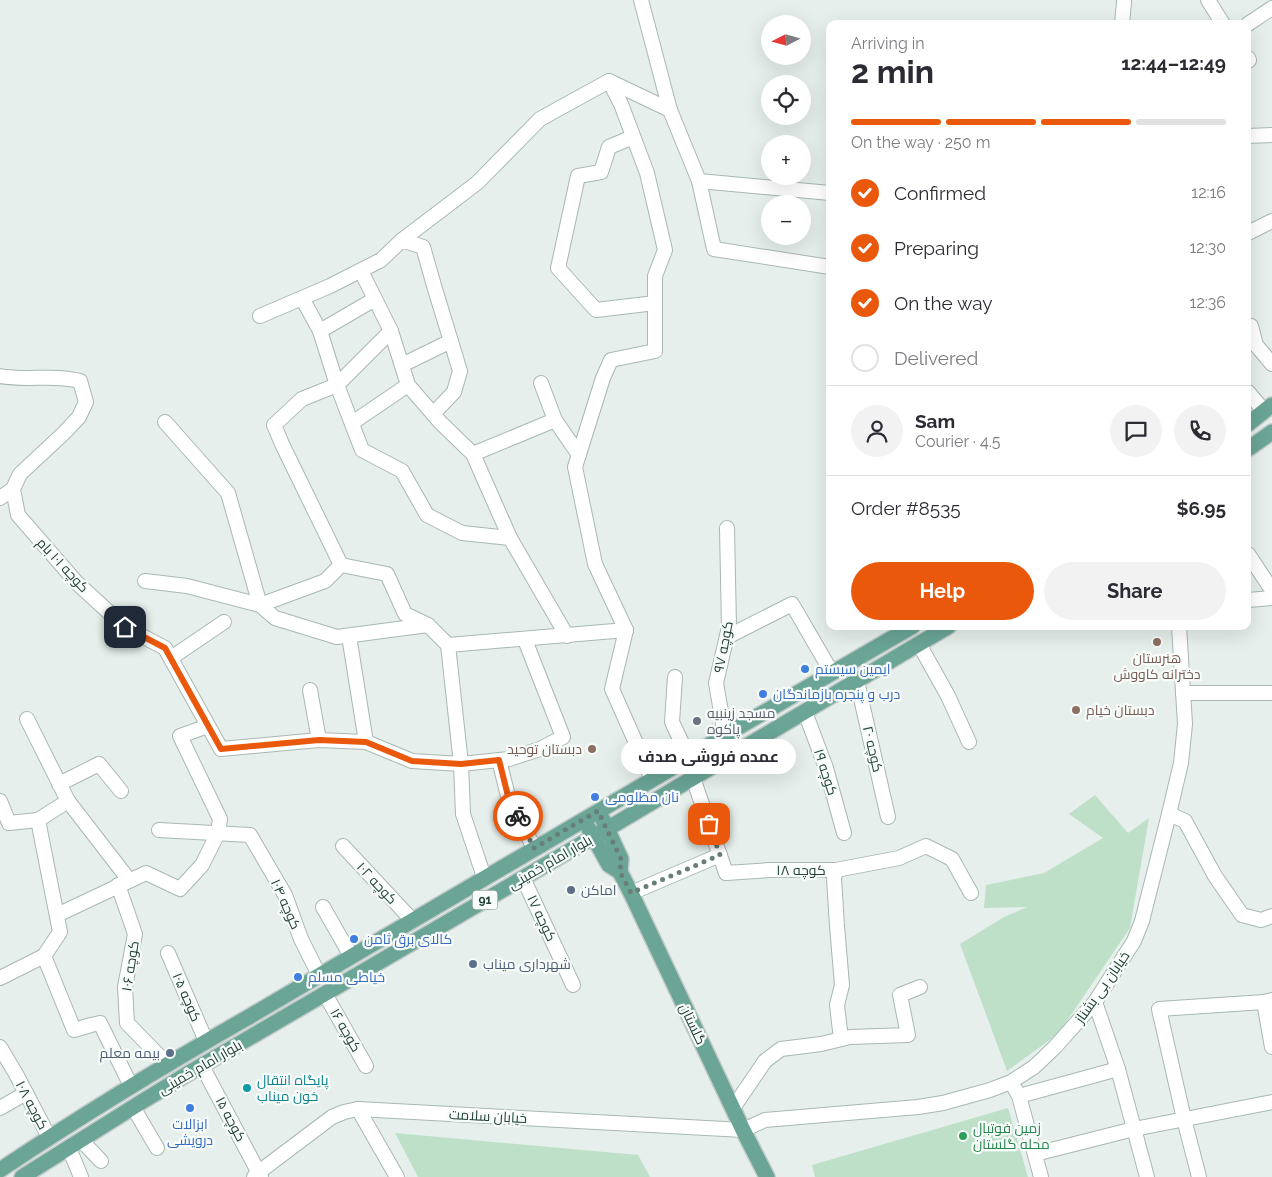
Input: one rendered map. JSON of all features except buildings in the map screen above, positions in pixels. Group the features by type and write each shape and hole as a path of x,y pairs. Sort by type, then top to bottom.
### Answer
{"main road":[{"path":"1251,422 1268,408"},
{"path":"1251,448 1272,432"},
{"name":"بلوار امام خمینی","path":"0,1170 49,1137 206,1041 906,630"},
{"name":"بلوار امام خمینی","path":"29,1173 133,1107 919,644 931,630"},
{"name":"گلستان","path":"598,811 621,859 620,872"},
{"name":"گلستان","path":"584,819 609,865 620,872 631,893 743,1130 768,1177"},
{"path":"25,1154 29,1173"}],"street":[{"path":"641,0 670,110 699,181 714,249 826,266"},
{"path":"1208,0 1220,20"},
{"path":"1122,20 1124,2"},
{"path":"1251,22 1272,8"},
{"path":"608,81 670,110"},
{"path":"608,81 621,104 647,173 665,250 655,276 655,351 611,360 603,378 575,467 595,564 626,630 612,689 652,779"},
{"path":"260,316 330,286 381,260 402,240 477,183 540,119 608,81"},
{"path":"1251,136 1272,135"},
{"path":"633,136 609,146 601,172 578,176 558,268 596,310 655,304"},
{"path":"699,181 826,194"},
{"path":"1251,232 1272,221"},
{"path":"402,240 423,248 460,371 454,392 433,414"},
{"path":"361,271 391,331 408,385 433,414 474,454 510,538 567,636"},
{"path":"302,298 320,331 337,385 362,450 402,471 427,515 462,533 510,538"},
{"path":"320,331 375,299"},
{"path":"1251,326 1256,345 1272,364"},
{"path":"341,566 274,425 302,398 337,385 391,331"},
{"path":"402,365 451,341"},
{"path":"0,376 11,378 70,378 80,381 86,402 78,417 64,433 20,474 13,489 0,498"},
{"path":"541,383 555,420 579,455"},
{"path":"352,423 408,385"},
{"path":"1251,394 1268,408"},
{"path":"474,454 555,420"},
{"path":"165,422 228,493 260,605"},
{"name":"کوچه ۱۰۱ بام","path":"13,489 18,515 78,583 125,627 165,648 221,749 319,740 366,742 412,761 461,764 509,759 540,749 563,737 525,640"},
{"name":"کوچه ۹۷","path":"725,735 716,684 729,627 727,528"},
{"path":"1251,558 1272,590"},
{"path":"260,605 325,581 341,566"},
{"path":"341,566 387,574 405,614 428,624 448,646 461,764 463,814 484,878"},
{"path":"144,581 187,586 260,605 275,618 337,637 428,624"},
{"path":"1251,600 1272,598"},
{"path":"727,637 792,604 832,673"},
{"path":"171,658 224,622"},
{"path":"448,646 626,630"},
{"name":"خیابان بی بشناز","path":"743,1130 765,1120 918,1107 943,1103 990,1090 1011,1082 1034,1067 1055,1047 1095,1002 1134,941 1142,921 1181,763 1185,724 1179,630"},
{"path":"349,636 366,742"},
{"path":"919,644 948,696 969,742"},
{"path":"675,678 672,722 688,758"},
{"name":"کوچه ۲۰","path":"857,681 888,817"},
{"path":"310,690 319,740"},
{"path":"1183,693 1272,693"},
{"name":"کوچه ۱۹","path":"805,712 826,768 844,833"},
{"name":"کوچه ۱۰۶","path":"27,718 68,801 123,883 135,934 125,988 127,1023 168,1064"},
{"path":"57,915 146,873 180,889 202,865 218,833 220,819 180,736 208,726"},
{"path":"499,760 508,796 534,848"},
{"path":"59,784 99,764 122,791"},
{"name":"کوچه ۱۸","path":"693,778 726,873 770,870 836,870 834,878 836,926 842,985 837,1005 841,1039"},
{"path":"0,802 9,823 38,820 68,801"},
{"path":"1169,814 1185,821 1215,876 1242,915 1261,920 1272,916"},
{"path":"0,978 44,956 60,932 38,820"},
{"path":"159,830 218,833"},
{"name":"کوچه ۱۰۴","path":"218,833 250,836 285,895 301,939 319,975"},
{"name":"کوچه ۱۰۲","path":"343,846 412,920"},
{"path":"836,870 899,858 926,846 952,859 971,894"},
{"path":"631,893 720,855"},
{"name":"کوچه ۱۷","path":"523,878 573,985"},
{"path":"323,907 351,956"},
{"name":"کوچه ۱۰۵","path":"168,953 206,1041"},
{"path":"44,956 74,1030 100,1023 131,1086"},
{"path":"733,1108 765,1060 781,1049 820,1044 850,1037 908,1036 900,995 920,987"},
{"name":"کوچه ۱۶","path":"325,994 366,1066"},
{"path":"1198,1177 1159,1009 1268,1001 1272,1047"},
{"path":"1095,1002 1118,1069 1147,1177"},
{"name":"کوچه ۱۰۸","path":"0,1047 49,1137"},
{"name":"کوچه ۱۵","path":"202,1066 258,1175"},
{"path":"1018,1096 1118,1069"},
{"path":"1011,1082 1018,1096 1041,1177"},
{"path":"0,1108 26,1093"},
{"path":"1035,1154 1134,1129 1272,1102"},
{"path":"133,1107 157,1148"},
{"path":"358,1109 397,1177"},
{"name":"خیابان سلامت","path":"258,1175 332,1117 358,1109 743,1130"},
{"path":"75,1144 101,1161"},
{"path":"75,1144 81,1177"}],"green space":[{"path":"1095,795 1128,833 1149,818 1130,928 1058,1034 1007,1071 960,944 1004,917 1027,907 984,908 986,885 1044,873 1103,838 1069,814"},
{"name":"زمین فوتبال محله گلستان","path":"1008,1108 1028,1177 815,1177 812,1165"},
{"path":"395,1133 638,1155 650,1177 418,1177"}],"way so far":[{"path":"518,816 534,848 598,811 621,859 620,872 631,893 720,855 709,824"}],"place":[{"name":"هنرستان دخترانه کاووش","path":"1157,642"},
{"name":"ایمین سیستم","path":"805,669"},
{"name":"درب و پنجره بازماندگان","path":"763,694"},
{"name":"دبستان خیام","path":"1076,710"},
{"name":"مسجد زینبیه پاکوه","path":"697,721"},
{"name":"دبستان توحید","path":"592,749"},
{"name":"نان مظلومی","path":"595,797"},
{"name":"عمده فروشی صدف","path":"709,824"},
{"name":"اماکن","path":"571,890"},
{"name":"کالای برق ثامن","path":"354,939"},
{"name":"شهرداری میناب","path":"473,964"},
{"name":"خیاطی مسلم","path":"298,977"},
{"name":"بیمه معلم","path":"170,1053"},
{"name":"پایگاه انتقال خون میناب","path":"247,1088"},
{"name":"ابزالات درویشی","path":"190,1108"},
{"name":"زمین فوتبال محله گلستان","path":"963,1136"}],"route":[{"path":"125,627 165,648 221,749 319,740 366,742 412,761 461,764 499,760 508,796 518,816"}]}
